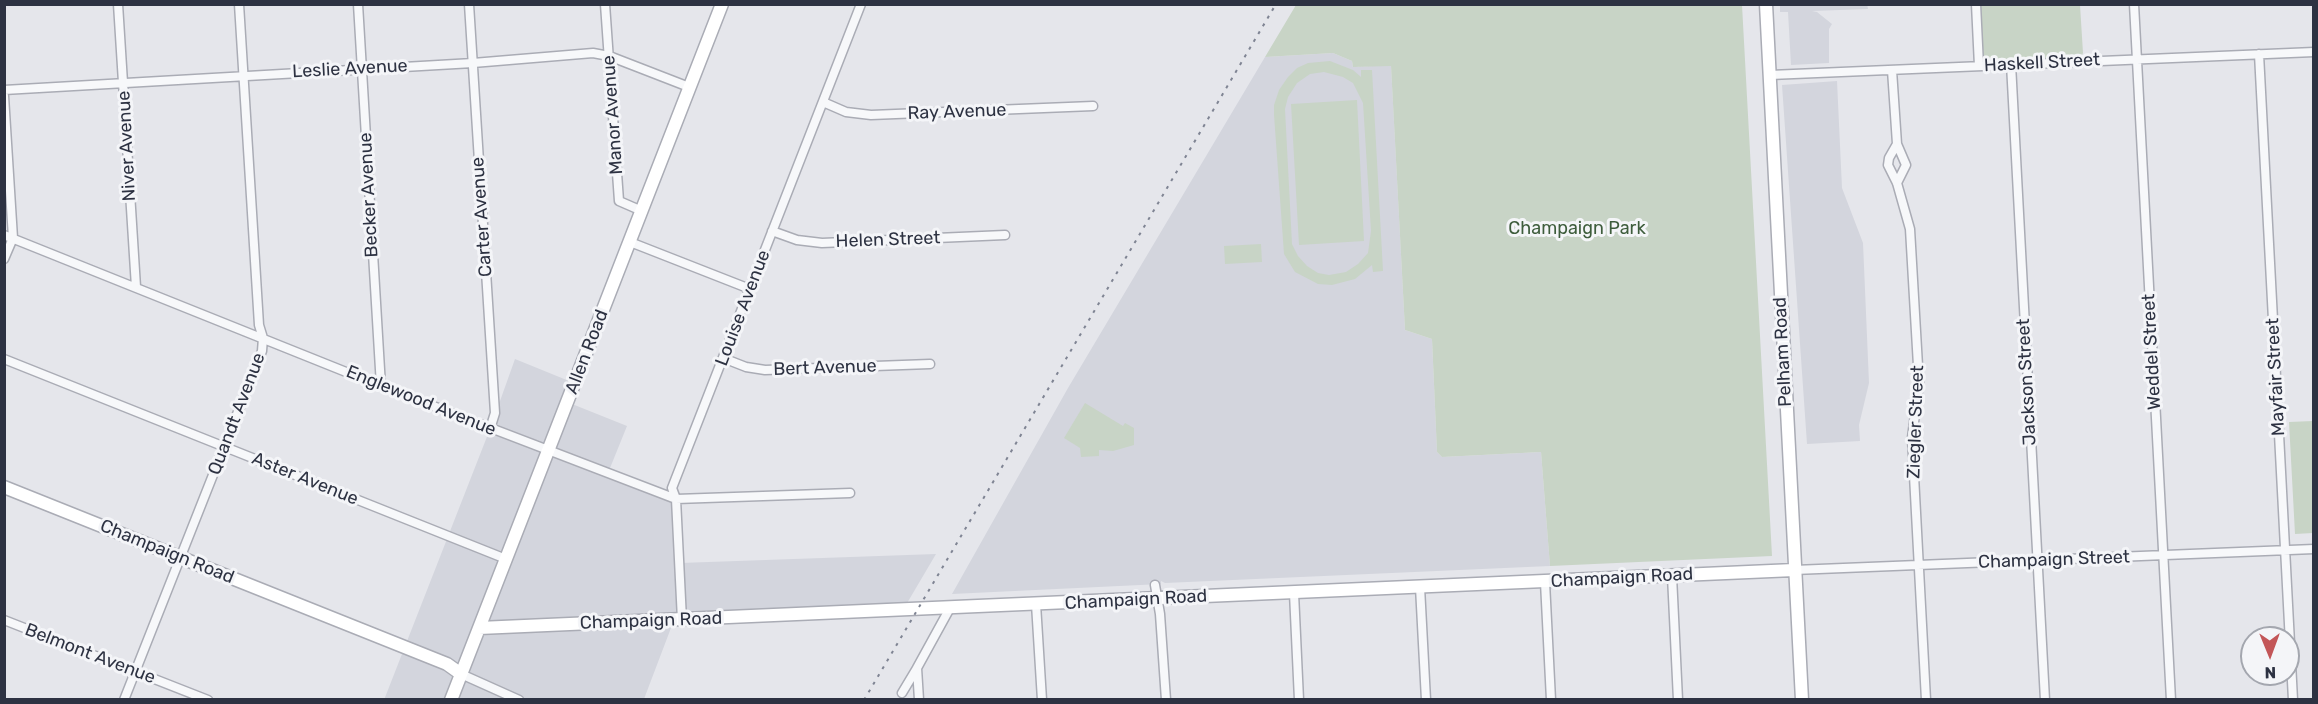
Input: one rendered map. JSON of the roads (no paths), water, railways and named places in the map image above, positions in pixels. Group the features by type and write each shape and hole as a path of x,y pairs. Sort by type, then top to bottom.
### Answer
{"street":[{"name":"Niver Avenue","path":"118,4 135,287"},
{"name":"Quandt Avenue","path":"124,699 262,351 264,338 259,326 239,4"},
{"name":"Becker Avenue","path":"358,4 381,386"},
{"name":"Carter Avenue","path":"469,4 495,413 490,429"},
{"name":"Manor Avenue","path":"605,4 619,201 642,211"},
{"name":"Allen Road","path":"451,699 722,4"},
{"name":"Louise Avenue","path":"682,620 676,500 672,488 861,4"},
{"name":"Pelham Road","path":"1766,4 1802,699"},
{"path":"1976,4 1979,66"},
{"name":"Weddel Street","path":"2134,4 2171,699"},
{"name":"Haskell Street","path":"1770,75 2313,52"},
{"name":"Leslie Avenue","path":"4,90 473,63 593,53 609,56 689,87"},
{"name":"Mayfair Street","path":"2259,54 2293,699"},
{"name":"Jackson Street","path":"2011,64 2045,699"},
{"name":"Ziegler Street","path":"1892,70 1897,144 1906,165 1897,183"},
{"path":"4,96 9,237 4,259"},
{"name":"Ray Avenue","path":"823,102 846,111 870,115 1093,106"},
{"name":"Ziegler Street","path":"1897,144 1889,158 1888,165 1897,183 1910,229 1920,383 1912,438 1926,699"},
{"name":"Helen Street","path":"772,231 791,239 822,243 1005,235"},
{"name":"Englewood Avenue","path":"9,237 490,429 676,500 850,493"},
{"path":"630,242 750,289"},
{"name":"Bert Avenue","path":"723,358 746,367 765,370 930,364"},
{"name":"Aster Avenue","path":"4,359 506,559"},
{"name":"Champaign Road","path":"4,487 447,664 461,674"},
{"name":"Champaign Street","path":"1794,570 2313,549"},
{"name":"Champaign Road","path":"479,628 1794,570"},
{"path":"1672,576 1678,699"},
{"path":"1545,582 1551,699"},
{"path":"1155,585 1166,699"},
{"path":"1420,587 1426,699"},
{"path":"1294,593 1299,699"},
{"path":"1036,604 1042,699"},
{"path":"902,693 950,608"},
{"name":"Belmont Avenue","path":"4,620 208,699"},
{"path":"917,668 919,699"},
{"path":"461,674 519,699"}],"railway":[{"path":"864,700 1276,4"}],"park label":[{"name":"Champaign Park","path":"1577,229"}]}
